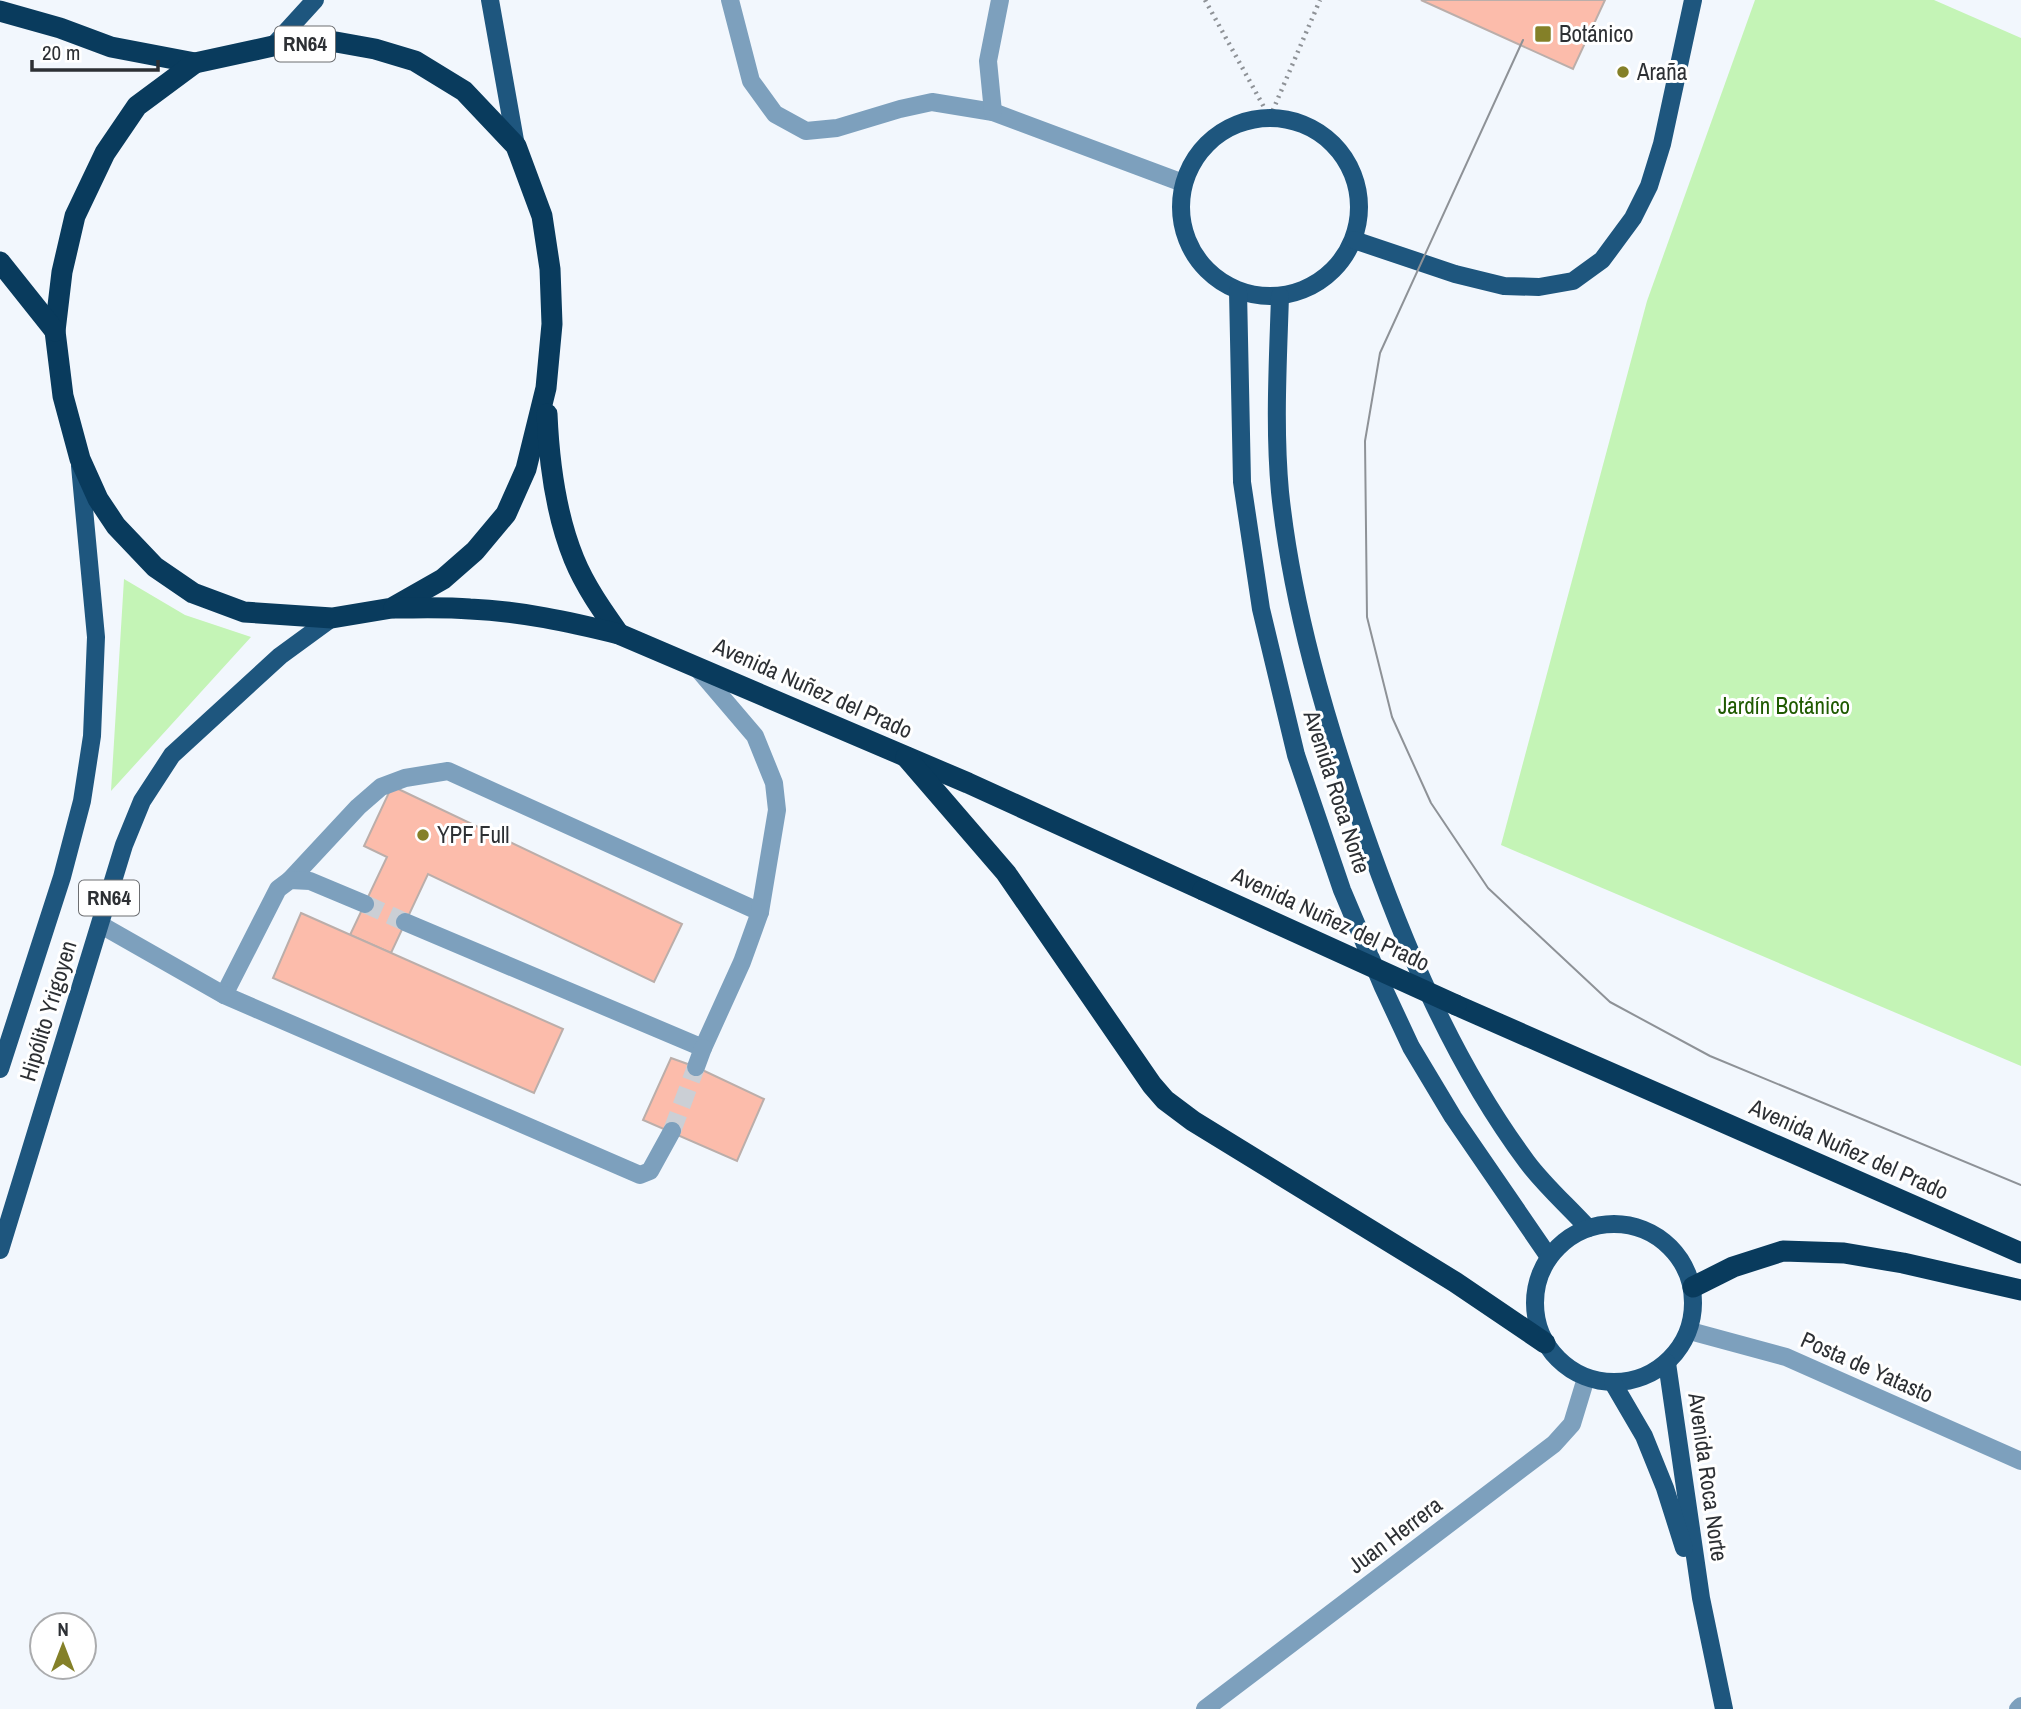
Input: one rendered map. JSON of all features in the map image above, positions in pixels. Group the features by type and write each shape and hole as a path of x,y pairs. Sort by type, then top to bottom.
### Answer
{"highway":[{"path":"0,11 60,28 111,47 195,63"},
{"name":"RN64","path":"336,42 375,49 415,61 464,91 516,146 542,216 550,269 552,324 546,388 526,469 506,514 475,551 443,579 392,608 332,618 244,612 193,593 155,568 116,526 98,499 80,459 63,396 55,331 62,272 75,216 105,153 137,106 195,63 274,46 336,42"},
{"path":"0,262 55,331"},
{"path":"546,388 555,495 573,558 593,596 619,634"},
{"name":"Avenida Nuñez del Prado","path":"392,608 470,609 512,613 619,634 968,783 1456,1005 2021,1253"},
{"path":"906,757 1006,873 1165,1100 1193,1121 1455,1282 1545,1343"},
{"path":"1693,1287 1733,1267 1783,1251 1844,1253 1903,1263 2021,1290"}],"main road":[{"name":"RN64","path":"274,46 315,0"},
{"name":"RN64","path":"490,0 516,146"},
{"path":"1353,240 1455,274 1504,286 1539,287 1573,281 1602,260 1633,218 1648,186 1662,144 1693,0"},
{"path":"1270,118 1298,122 1324,136 1344,157 1356,183 1360,211 1353,240 1342,261 1325,278 1304,290 1280,296 1258,296 1238,291 1214,278 1196,259 1184,235 1180,209 1183,183 1195,157 1215,136 1241,122 1270,118"},
{"name":"Avenida Roca Norte","path":"1238,291 1242,482 1261,609 1296,755 1342,890 1411,1047 1453,1117 1549,1257"},
{"name":"Avenida Roca Norte","path":"1280,296 1276,427 1280,491 1290,561 1311,663 1340,763 1408,947 1451,1040 1494,1116 1529,1164 1588,1228"},
{"name":"Hipólito Yrigoyen","path":"0,1069 65,865 82,801 92,736 96,637 80,459"},
{"name":"Hipólito Yrigoyen","path":"0,1250 124,845 142,801 172,755 280,656 332,618"},
{"path":"1615,1224 1641,1229 1665,1241 1682,1262 1693,1287 1694,1309 1690,1331 1678,1351 1652,1373 1633,1381 1612,1383 1586,1378 1562,1364 1545,1343 1536,1322 1534,1300 1539,1278 1549,1257 1566,1240 1588,1228 1615,1224"},
{"name":"Avenida Roca Norte","path":"1667,1363 1701,1598 1724,1709"},
{"name":"Avenida Roca Norte","path":"1612,1383 1644,1436 1665,1488 1701,1598"}],"street":[{"path":"730,0 751,81 775,114 806,131 837,128 932,102 993,111 1183,183"},
{"path":"993,111 988,61 1000,0"},
{"path":"694,664 755,736 774,783 777,810 760,912 742,962 696,1067"},
{"path":"224,996 278,889 290,880 358,807 381,788 405,778 448,771 760,912"},
{"path":"290,880 310,881 365,904"},
{"path":"405,922 703,1048"},
{"path":"101,925 224,996 640,1175 650,1171 672,1131"},
{"name":"Posta de Yatasto","path":"1690,1331 1786,1357 2021,1461"},
{"name":"Juan Herrera","path":"1205,1709 1554,1444 1572,1423 1586,1378"}],"path":[{"path":"1205,0 1270,118"},
{"path":"1270,118 1320,0"}],"green space":[{"name":"Jardín Botánico","path":"1755,0 1934,0 2021,38 2021,1066 1501,845 1647,301"},
{"path":"124,579 185,615 251,637 111,791"}],"building":[{"name":"Botánico","path":"1421,0 1605,0 1573,69"},
{"path":"392,786 682,924 654,982 428,874 391,953 350,935 387,857 364,846"},
{"path":"301,913 563,1029 534,1093 273,978"},
{"path":"671,1058 764,1099 737,1161 643,1120"}],"tunnel":[{"path":"365,904 405,922"},
{"path":"672,1131 696,1067"}],"tram line":[{"path":"1523,40 1380,353 1365,441 1367,617 1392,717 1431,803 1488,888 1610,1002 1710,1056 2021,1185"}],"place":[{"name":"Botánico","path":"1543,34"},
{"name":"Araña","path":"1623,72"},
{"name":"YPF Full","path":"423,835"}]}
